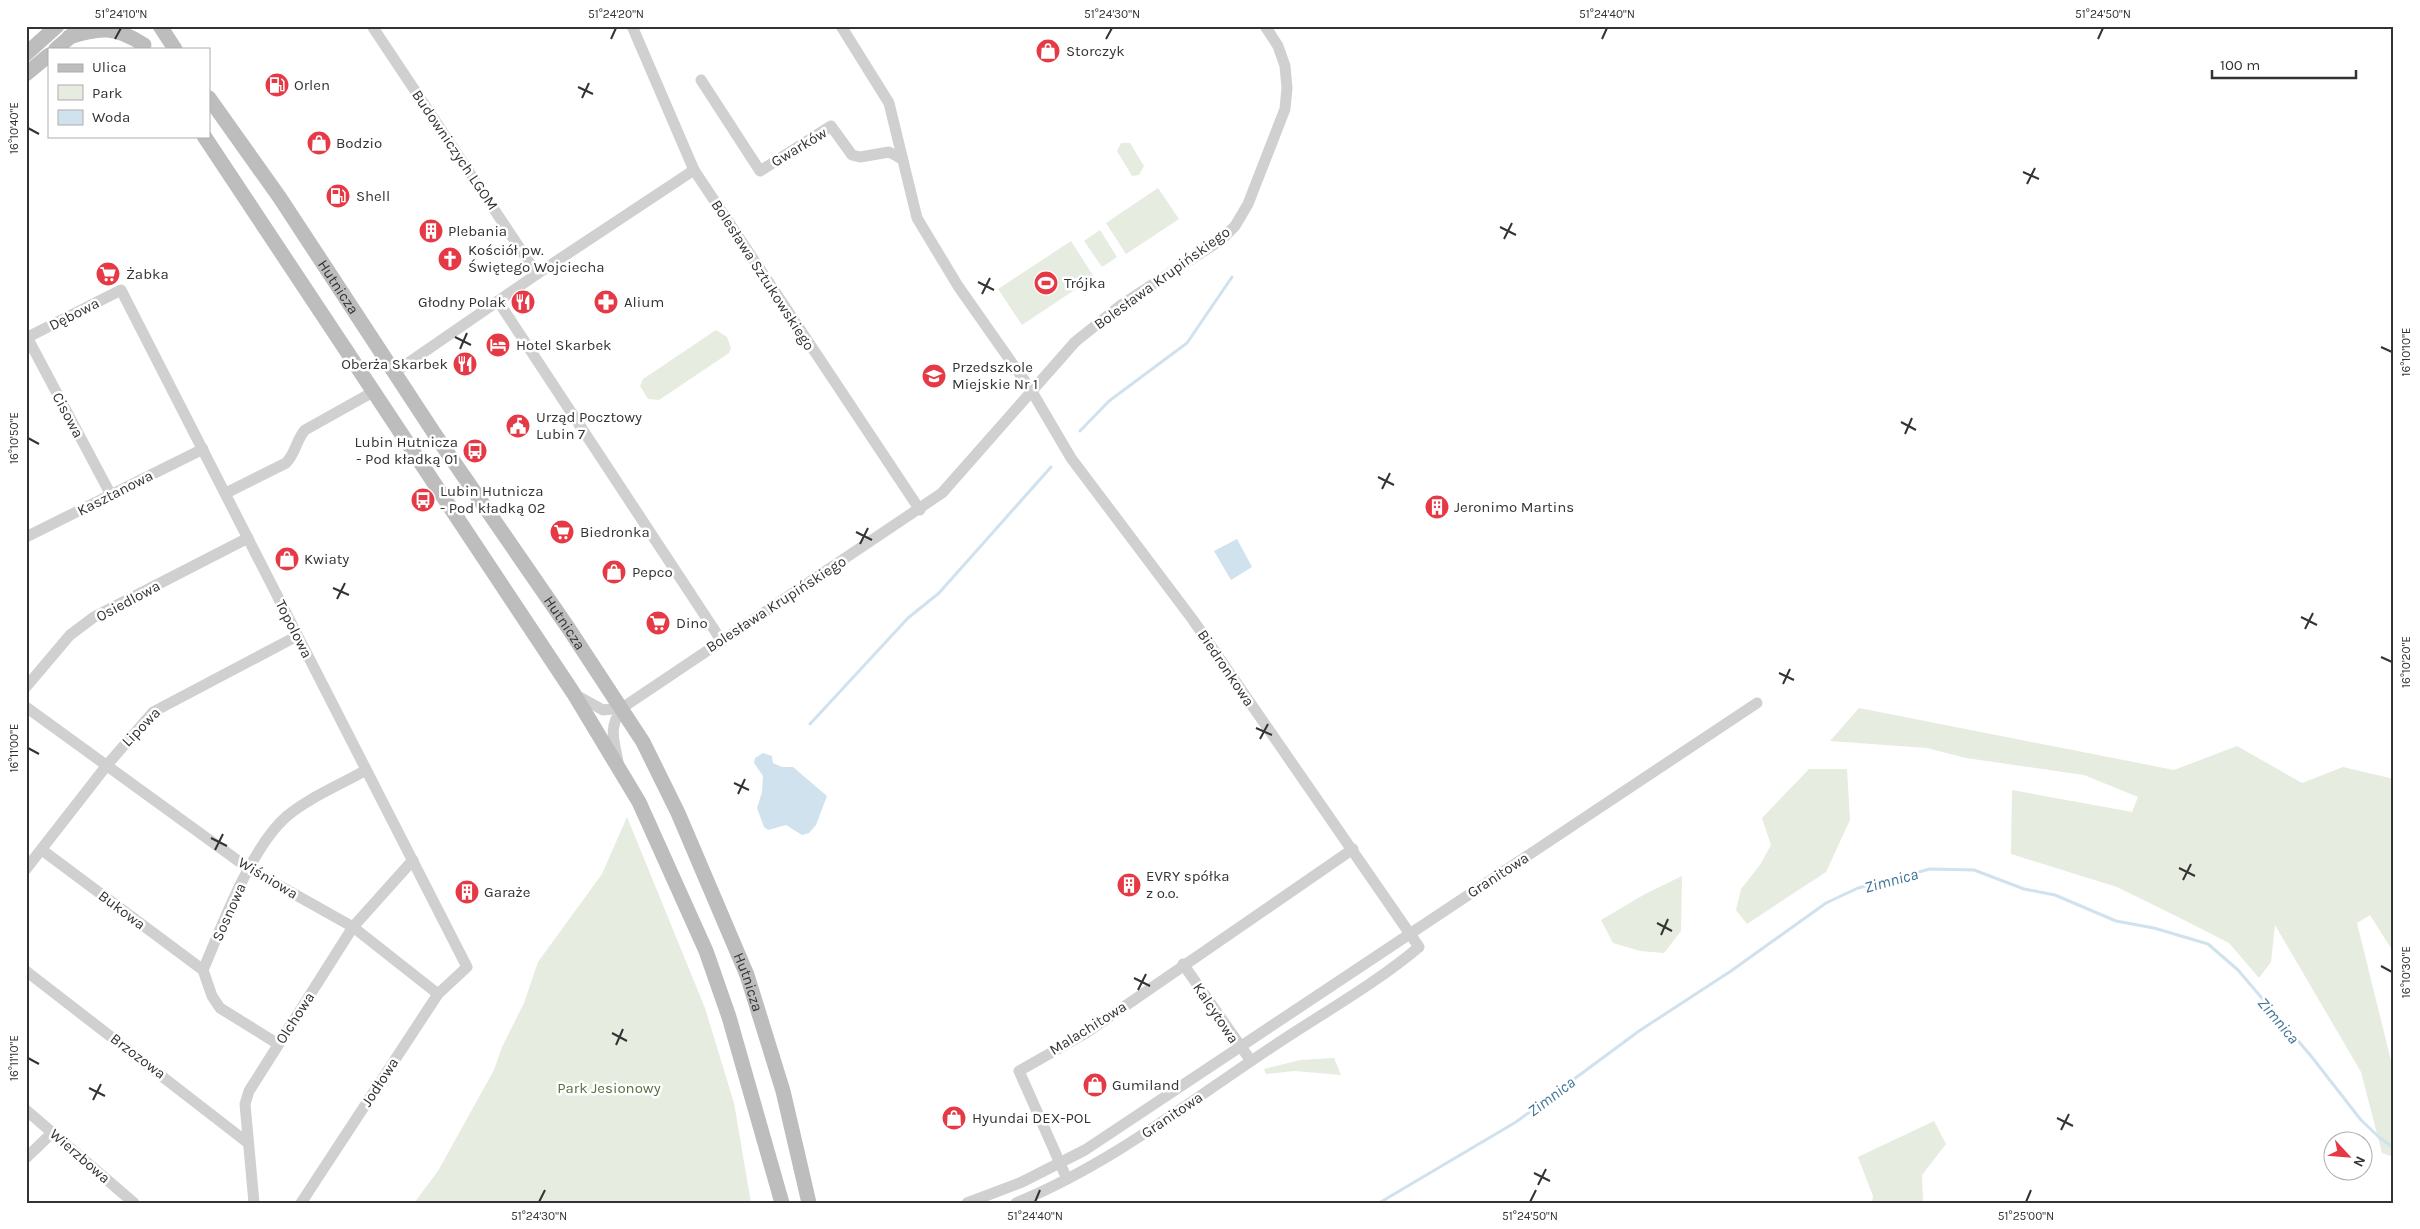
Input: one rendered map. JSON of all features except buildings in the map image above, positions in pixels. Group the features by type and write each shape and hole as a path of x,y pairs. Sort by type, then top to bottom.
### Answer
{"main road":[{"path":"26,54 57,26"},
{"path":"57,48 81,26"},
{"path":"132,26 145,47"},
{"path":"69,37 94,29 109,29 130,36 145,47"},
{"path":"163,29 174,48"},
{"path":"26,74 48,56"},
{"name":"Hutnicza","path":"210,99 280,198 436,436 497,522 643,742 678,813 748,975 783,1091 808,1203"},
{"name":"Hutnicza","path":"205,138 574,694 619,765 643,809 706,951 730,1017 782,1203"}],"street":[{"name":"Budowniczych LGOM","path":"372,26 537,274"},
{"name":"Bolesława Sztukowskiego","path":"632,26 694,170 920,510"},
{"path":"841,26 889,103 917,218 958,286 1030,390"},
{"name":"Bolesława Krupińskiego","path":"622,708 721,640 920,510 956,478 1030,390 1075,342 1121,305 1221,240 1241,218 1269,150 1287,98 1287,79 1282,55 1265,26"},
{"name":"Gwarków","path":"701,80 760,171 831,126 852,155 860,157 889,152 902,159"},
{"path":"395,372 537,274 694,170"},
{"name":"Dębowa","path":"27,337 122,290"},
{"name":"Topolowa","path":"122,290 467,967"},
{"path":"498,301 721,640"},
{"name":"Cisowa","path":"27,337 111,496"},
{"name":"Biedronkowa","path":"1030,390 1071,458 1193,620 1419,946"},
{"path":"226,493 286,463 291,458 300,435 305,430 373,392"},
{"name":"Kasztanowa","path":"26,537 111,496 203,448"},
{"name":"Osiedlowa","path":"26,687 70,635 94,618 248,538"},
{"name":"Lipowa","path":"26,869 107,765 153,712 297,636"},
{"path":"574,694 603,710 622,708"},
{"name":"Granitowa","path":"967,1203 1022,1182 1085,1150 1757,703"},
{"name":"Wiśniowa","path":"26,707 248,868 353,927 438,994"},
{"path":"619,765 612,729 614,719 622,708"},
{"name":"Sosnowa","path":"202,970 248,868 285,818 366,770"},
{"name":"Bukowa","path":"42,850 202,970"},
{"name":"Malachitowa","path":"1066,1179 1018,1071 1086,1033 1183,964 1353,850"},
{"name":"Olchowa","path":"254,1203 248,1143 247,1098 278,1044 353,927 400,871 413,860"},
{"name":"Granitowa","path":"1016,1203 1066,1179 1132,1142 1251,1061 1393,969 1419,946"},
{"name":"Kalcytowa","path":"1183,964 1239,1047 1251,1061"},
{"name":"Jodłowa","path":"301,1203 438,994 467,967"},
{"path":"202,970 212,996 220,1008 278,1044"},
{"name":"Brzozowa","path":"26,971 248,1143"},
{"name":"Wierzbowa","path":"26,1110 54,1132 134,1203"},
{"path":"26,1158 54,1132"}],"green space":[{"path":"1121,143 1130,143 1144,166 1139,175 1132,176 1117,151"},
{"path":"1158,188 1179,219 1126,254 1106,223"},
{"path":"1100,230 1117,257 1102,267 1084,241"},
{"name":"Trójka","path":"1071,241 1094,277 1022,325 998,289"},
{"path":"716,330 727,337 731,348 729,353 659,400 648,399 640,386 643,379"},
{"path":"1859,708 2174,770 2237,746 2302,783 2343,767 2394,779 2394,953 2370,915 2357,923 2394,1073 2394,1157 2382,1153 2361,1072 2275,925 2271,962 2259,978 2229,943 2178,917 2117,887 2011,854 2012,790 2132,812 2138,797 2084,775 1966,758 1927,748 1830,741"},
{"path":"1809,769 1847,769 1850,820 1826,872 1747,924 1736,910 1741,889 1760,865 1771,845 1762,818"},
{"name":"Park Jesionowy","path":"627,817 705,1008 734,1103 751,1203 414,1203 438,1171 494,1070 502,1047 524,1003 538,962 602,874"},
{"path":"1682,876 1681,931 1664,953 1640,951 1613,943 1601,920 1645,894"},
{"path":"1334,1058 1341,1075 1295,1071 1266,1074 1264,1069 1300,1060"},
{"path":"1934,1121 1946,1144 1922,1175 1923,1203 1872,1203 1873,1196 1858,1157"}],"water":[{"path":"1237,539 1252,567 1231,580 1214,551"},
{"path":"763,753 772,756 773,763 782,767 793,767 827,796 816,825 809,833 802,835 786,825 768,830 764,827 757,808 762,792 763,776 754,763 755,758"}],"waterway":[{"path":"1080,431 1109,401 1187,343 1232,277"},
{"path":"810,724 908,618 939,593 1051,467"},
{"name":"Zimnica","path":"1379,1203 1516,1122 1639,1031 1731,971 1826,903 1858,888 1930,869 1974,870 2024,889 2055,895 2116,921 2154,928 2208,944 2238,970 2311,1056 2361,1120 2394,1148"}],"place":[{"name":"Storczyk","path":"1048,51"},
{"name":"Orlen","path":"277,85"},
{"name":"Bodzio","path":"319,143"},
{"name":"Shell","path":"338,196"},
{"name":"Plebania","path":"431,231"},
{"name":"Kościół pw. Świętego Wojciecha","path":"450,259"},
{"name":"Żabka","path":"108,274"},
{"name":"Trójka","path":"1046,283"},
{"name":"Głodny Polak","path":"523,302"},
{"name":"Alium","path":"606,302"},
{"name":"Hotel Skarbek","path":"498,345"},
{"name":"Oberża Skarbek","path":"465,364"},
{"name":"Przedszkole Miejskie Nr 1","path":"934,376"},
{"name":"Urząd Pocztowy Lubin 7","path":"518,426"},
{"name":"Lubin Hutnicza - Pod kładką 01","path":"475,451"},
{"name":"Lubin Hutnicza - Pod kładką 02","path":"423,500"},
{"name":"Jeronimo Martins","path":"1437,507"},
{"name":"Biedronka","path":"562,532"},
{"name":"Kwiaty","path":"287,559"},
{"name":"Pepco","path":"614,572"},
{"name":"Dino","path":"658,623"},
{"name":"EVRY spółka z o.o.","path":"1129,885"},
{"name":"Garaże","path":"467,892"},
{"name":"Gumiland","path":"1095,1085"},
{"name":"Hyundai DEX-POL","path":"954,1118"}]}
